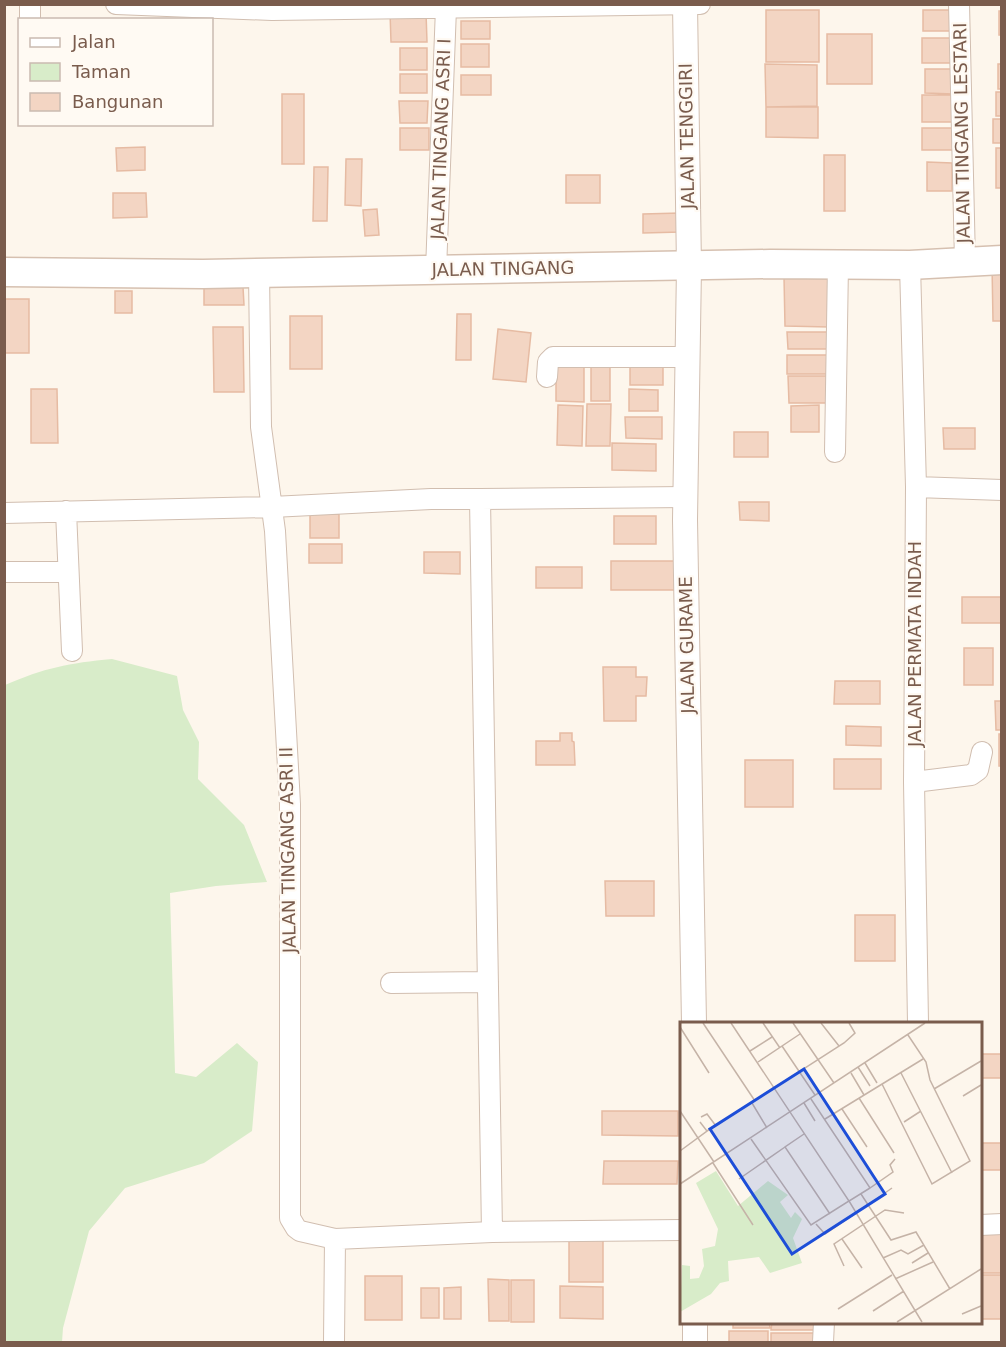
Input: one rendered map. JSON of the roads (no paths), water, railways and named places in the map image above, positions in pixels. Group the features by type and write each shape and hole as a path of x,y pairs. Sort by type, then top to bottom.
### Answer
{"main road":[{"name":"JALAN TINGANG","path":"4,272 203,274 838,264 910,265 1002,260"}],"street":[{"path":"116,4 272,10 700,4"},
{"name":"JALAN TINGANG LESTARI","path":"959,4 965,261"},
{"name":"JALAN TENGGIRI","path":"685,5 689,267"},
{"name":"JALAN TINGANG ASRI I","path":"436,270 446,8"},
{"path":"835,452 838,264"},
{"name":"JALAN PERMATA INDAH","path":"910,265 916,487 914,782 918,1022"},
{"name":"JALAN GURAME","path":"689,267 685,520 694,1022"},
{"name":"JALAN TINGANG ASRI II","path":"259,272 261,427 276,543 290,804 288,1212 292,1224 300,1231 335,1239 492,1232 680,1230"},
{"path":"547,377 549,362 553,357 688,357"},
{"path":"916,487 1002,490"},
{"path":"4,513 272,507 431,499 686,497"},
{"path":"480,499 492,1232"},
{"path":"66,511 72,651"},
{"path":"4,572 68,572"},
{"path":"914,782 971,776 978,770 982,752"},
{"path":"391,982 488,982"},
{"path":"982,1225 1002,1224"},
{"path":"334,1342 335,1239"},
{"path":"695,1323 695,1342"},
{"path":"823,1342 824,1323"}]}
